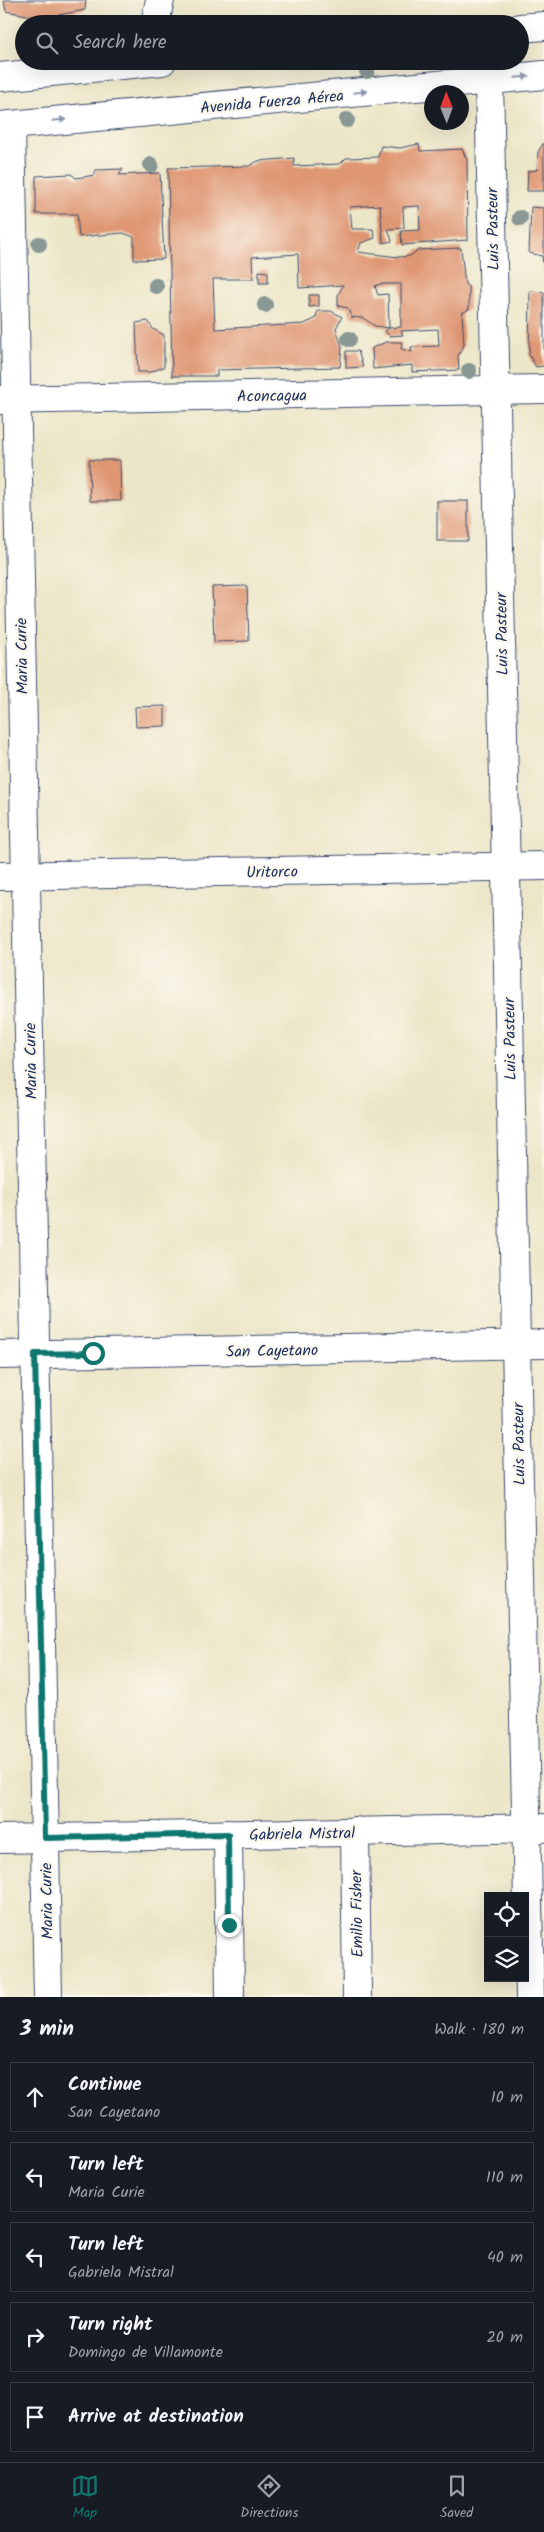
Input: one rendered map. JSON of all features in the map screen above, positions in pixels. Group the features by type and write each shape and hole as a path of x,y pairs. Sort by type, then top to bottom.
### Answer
{"street":[{"path":"157,15 160,0"},
{"path":"529,27 544,26"},
{"path":"0,77 71,70"},
{"name":"Avenida Fuerza Aérea","path":"5,125 544,75"},
{"name":"Luis Pasteur","path":"489,80 516,1345 535,1828 530,1997"},
{"name":"Maria Curie","path":"5,125 13,876 35,1354 48,1997"},
{"name":"Aconcagua","path":"8,400 544,390"},
{"name":"Uritorco","path":"13,876 544,866"},
{"name":"San Cayetano","path":"0,1355 544,1344"},
{"name":"Gabriela Mistral","path":"0,1839 535,1828"},
{"name":"Emilio Fisher","path":"355,1831 357,1997"},
{"path":"228,1834 230,1997"}],"building":[{"path":"4,0 86,0 85,10 58,15 27,15 6,11"},
{"path":"544,142 544,191 527,191 528,171 537,170 538,152"},
{"path":"419,144 420,151 462,149 467,160 468,240 402,245 401,231 420,230 419,206 403,207 404,228 388,229 392,241 383,243 380,205 350,207 352,229 373,229 375,238 361,243 358,252 398,257 410,256 418,250 461,248 465,284 469,288 469,309 462,313 464,345 458,356 459,370 412,372 412,365 373,369 372,348 386,342 402,342 401,349 412,352 411,347 439,346 438,329 401,331 403,335 390,336 385,331 389,328 375,326 363,318 351,317 348,308 338,306 338,295 343,285 299,288 298,254 252,257 253,279 213,279 215,329 304,324 315,319 318,311 331,311 342,317 336,328 342,347 340,367 217,370 217,376 172,376 168,168 249,166 258,161 294,158 294,166 340,164 346,158 378,157 381,146 400,148","holes":["380,284 401,284 401,327 389,328 388,294 378,295 375,286"]},
{"path":"123,169 119,175 160,173 164,259 134,260 134,237 123,233 79,237 77,214 36,214 36,176 71,174 76,178 95,175 95,170"},
{"path":"531,207 544,208 544,271 542,256 529,253"},
{"path":"259,271 268,272 268,283 259,283"},
{"path":"530,291 544,292 544,366 536,367 529,355"},
{"path":"309,295 319,295 319,306 309,307"},
{"path":"148,321 153,329 164,335 164,367 150,372 138,372 136,323"},
{"path":"346,351 358,351 363,367 346,368"},
{"path":"89,460 120,460 121,501 90,501"},
{"path":"437,501 468,501 468,541 437,541"},
{"path":"247,586 249,641 214,642 212,587"},
{"path":"165,706 165,726 136,727 135,707"}],"route":[{"path":"93,1353 35,1354 45,1838 228,1834 229,1925"}]}
